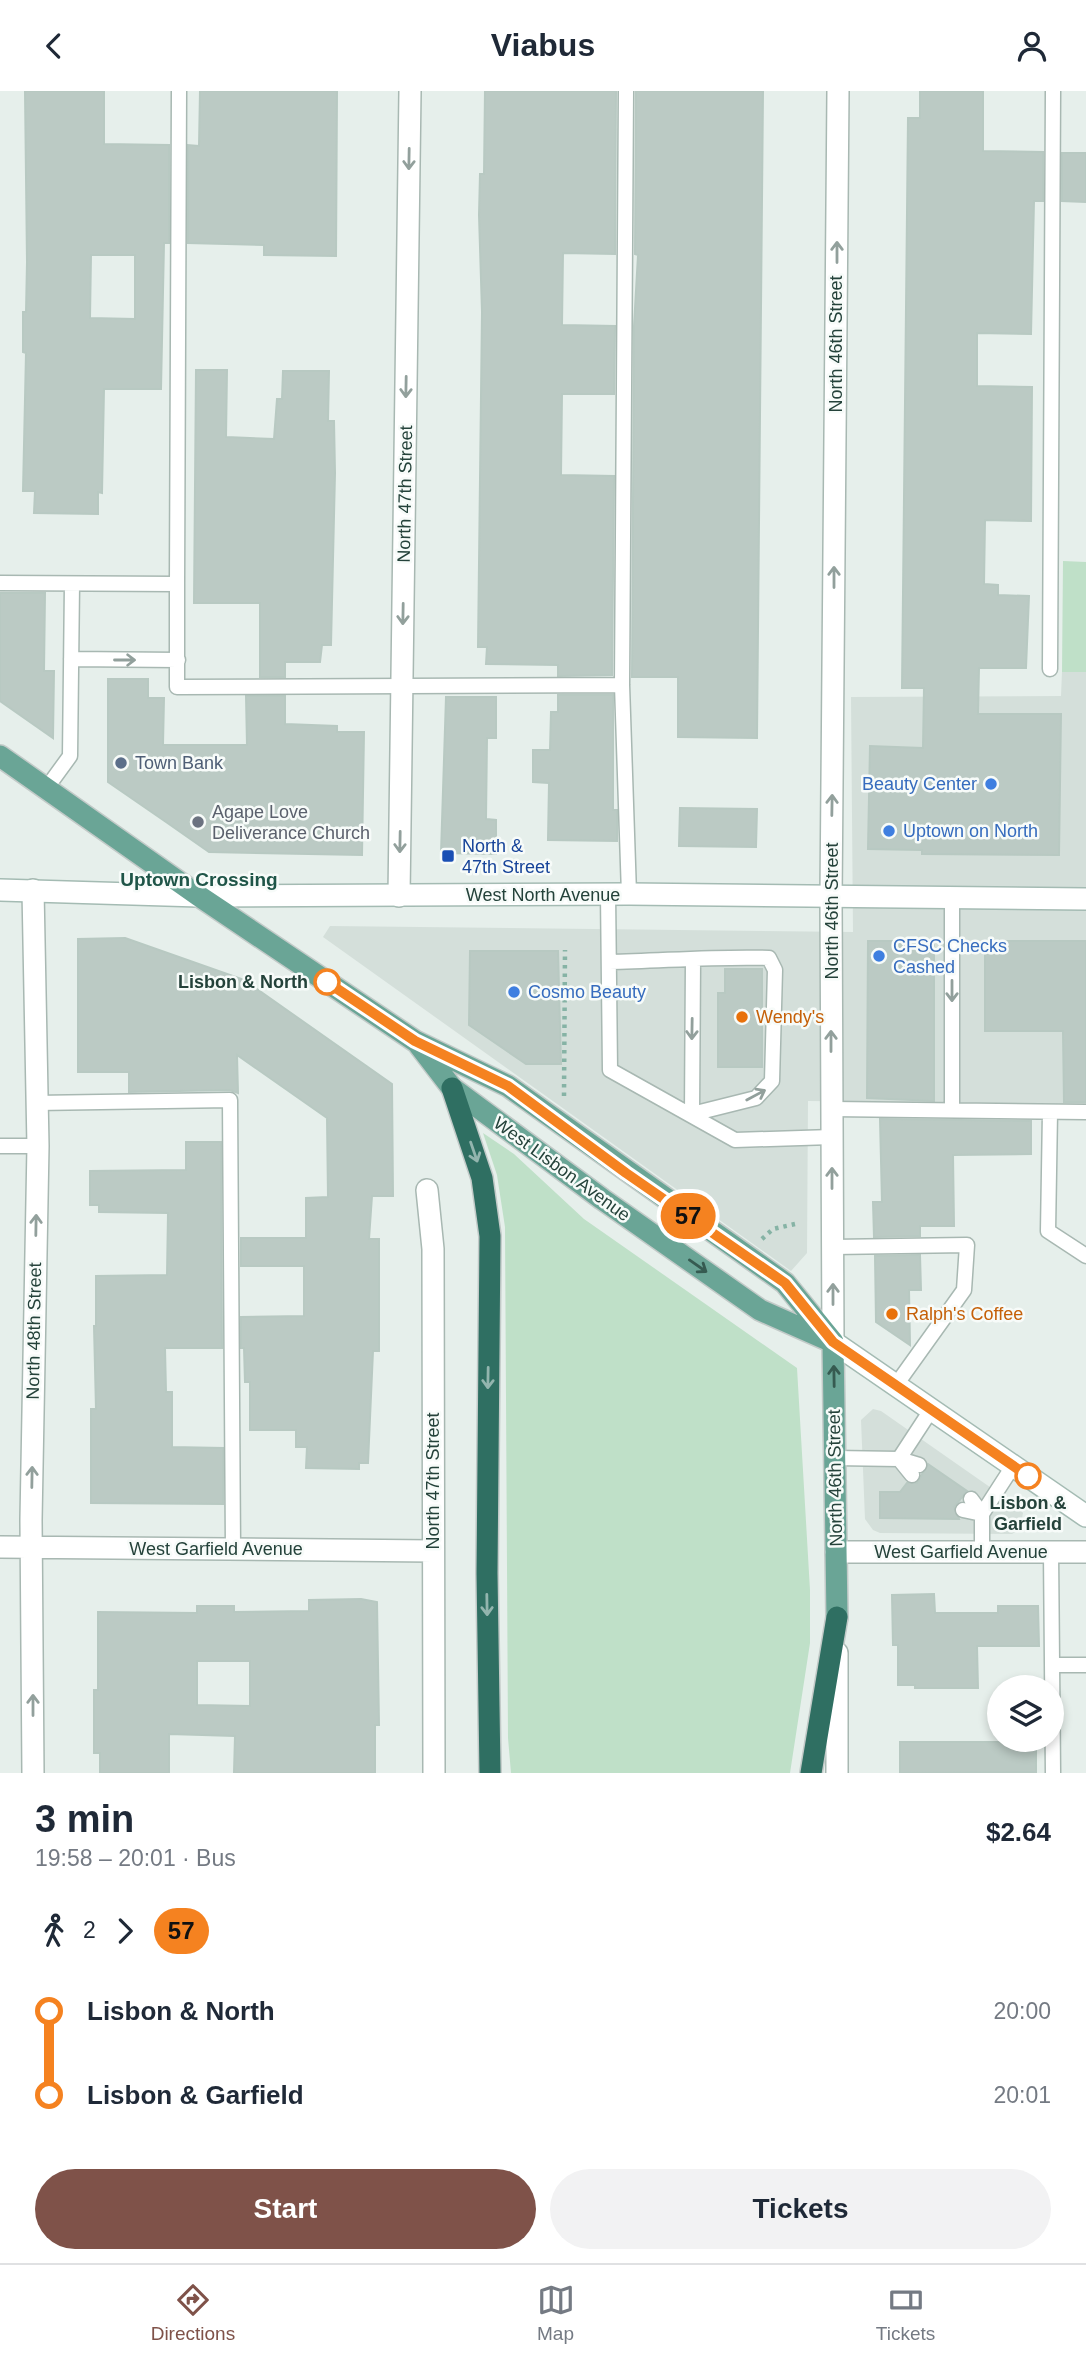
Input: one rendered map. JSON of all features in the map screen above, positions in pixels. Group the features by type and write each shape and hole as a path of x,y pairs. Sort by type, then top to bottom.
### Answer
{"highway":[{"path":"452,1088 482,1178 490,1236 487,1573 490,1773"},
{"path":"811,1773 837,1617"}],"main road":[{"name":"West Lisbon Avenue","path":"0,756 199,896 415,1041 508,1086 626,1173 785,1283 833,1342"},
{"name":"West Lisbon Avenue","path":"415,1041 452,1088 602,1199 760,1310 833,1342"},
{"name":"North 46th Street","path":"833,1342 837,1617"}],"street":[{"name":"North 47th Street","path":"399,896 410,91"},
{"name":"North 46th Street","path":"833,1342 831,898 838,91"},
{"name":"West North Avenue","path":"0,890 199,896 618,894 1086,899"},
{"name":"North 48th Street","path":"33,890 38,1146 32,1549 33,1773"},
{"name":"North 47th Street","path":"427,1190 433,1248 434,1773"},
{"name":"West Lisbon Avenue","path":"833,1342 1086,1516"},
{"name":"West Garfield Avenue","path":"0,1547 433,1551"},
{"name":"West Garfield Avenue","path":"836,1552 1086,1552"},
{"name":"North 46th Street","path":"837,1617 837,1773"}],"lane":[{"path":"179,91 177,687 622,685"},
{"path":"626,91 622,685 618,894 609,962 610,1070 735,1140 832,1137"},
{"path":"1050,670 1053,91"},
{"path":"0,583 177,584"},
{"path":"46,789 70,755 72,584"},
{"path":"71,659 178,660"},
{"path":"952,898 952,1110"},
{"path":"609,962 693,961 717,956 769,958 775,970 772,1081 756,1098 692,1114"},
{"path":"692,1114 693,961"},
{"path":"37,1112 230,1100 233,1549"},
{"path":"832,1109 1086,1112"},
{"path":"1050,1112 1048,1231 1086,1256"},
{"path":"0,1146 38,1146"},
{"path":"833,1247 967,1245 964,1290 896,1385"},
{"path":"899,1459 931,1410"},
{"path":"835,1458 899,1459 915,1470"},
{"path":"982,1552 982,1514 1013,1466"},
{"path":"967,1504 982,1514"},
{"path":"1051,1552 1053,1773"},
{"path":"1052,1665 1086,1665"}],"path":[{"path":"564,1101 565,950"},
{"path":"759,1242 773,1229 795,1224"}],"shaded area":[{"path":"1062,672 1086,672 1086,1104 808,1101 807,1253 791,1271 323,937 330,926 853,932 851,697 1061,696"},
{"path":"873,1409 881,1411 1017,1506 1023,1513 1020,1529 1012,1534 880,1533 873,1530 865,1519 861,1420"}],"green space":[{"path":"1063,561 1086,562 1086,672 1062,672"},
{"path":"483,1133 514,1154 584,1219 797,1368 810,1590 810,1643 790,1773 511,1773 508,1738 505,1227 497,1175"}],"building":[{"path":"25,91 104,91 104,144 169,145 169,243 164,243 161,389 104,389 102,493 98,492 98,514 34,513 35,491 23,491 26,353 23,352 23,312 26,312","holes":["91,255 135,255 135,319 90,318"]},
{"path":"200,91 337,91 336,256 264,255 264,245 188,243 188,145 199,146"},
{"path":"485,91 616,91 615,254 563,253 562,325 615,326 614,394 562,394 561,475 614,476 612,675 558,676 558,665 486,664 487,647 478,647 482,312 479,215 480,174 484,174"},
{"path":"636,91 763,91 757,738 678,737 678,677 632,677 634,326 638,255 635,254"},
{"path":"920,91 983,91 983,151 1043,152 1043,201 1034,201 1031,334 977,333 977,386 1032,387 1031,521 985,520 984,584 998,585 998,595 1029,596 1026,668 979,668 978,714 1061,714 1059,855 922,854 922,850 868,849 870,746 923,748 924,688 902,688 908,118 920,118"},
{"path":"1062,153 1086,153 1086,202 1062,201"},
{"path":"196,370 227,370 226,437 274,439 277,399 282,399 283,371 329,371 328,421 334,421 335,473 331,645 322,645 320,662 285,662 285,677 260,677 260,603 194,603"},
{"path":"0,593 45,593 44,671 54,671 53,738 0,701"},
{"path":"108,679 148,679 148,698 164,698 163,745 247,745 246,696 285,696 285,724 337,726 337,732 364,732 362,855 209,852 108,782"},
{"path":"558,695 613,695 613,810 617,810 617,841 548,840 549,783 533,782 533,750 550,750 551,712 558,712"},
{"path":"446,697 496,697 496,738 487,738 486,819 496,820 496,854 441,853"},
{"path":"680,808 757,809 756,847 679,846"},
{"path":"125,938 244,980 392,1084 393,1196 372,1196 369,1239 379,1239 379,1351 373,1351 368,1463 359,1463 359,1469 306,1468 307,1447 296,1447 296,1430 250,1430 250,1382 245,1382 244,1348 241,1348 241,1317 304,1316 304,1266 241,1266 241,1238 306,1238 306,1198 328,1197 327,1118 237,1055 238,1093 230,1090 129,1092 129,1072 78,1072 78,939"},
{"path":"868,941 934,941 934,1101 867,1098"},
{"path":"985,941 1086,941 1086,1102 1064,1102 1063,1031 985,1031"},
{"name":"Cosmo Beauty","path":"470,951 558,951 561,1064 526,1064 469,1025"},
{"name":"Wendy's","path":"725,969 762,969 762,1067 718,1067 718,993 725,993"},
{"path":"880,1119 1031,1121 1031,1154 953,1155 954,1226 920,1226 920,1236 874,1237 873,1202 882,1202"},
{"path":"186,1142 221,1142 222,1348 165,1348 166,1392 172,1392 172,1447 223,1448 223,1504 91,1503 91,1409 96,1409 96,1276 167,1275 168,1213 99,1212 99,1205 90,1205 90,1171 186,1170"},
{"path":"920,1255 921,1290 909,1290 910,1345 876,1322 875,1256"},
{"path":"928,1464 967,1491 954,1507 959,1519 880,1518 880,1492 900,1492 907,1483 917,1483"},
{"path":"934,1594 935,1613 998,1613 998,1606 1038,1606 1039,1646 977,1646 978,1688 915,1688 915,1685 898,1685 898,1645 893,1645 892,1595"},
{"path":"361,1599 377,1602 379,1725 375,1725 375,1773 234,1773 235,1736 169,1734 169,1773 100,1773 100,1753 94,1753 94,1690 98,1690 98,1612 197,1613 197,1606 234,1606 234,1612 309,1611 309,1600","holes":["197,1661 250,1661 250,1706 197,1705"]},
{"path":"900,1742 987,1742 987,1752 1036,1752 1036,1772 900,1773"}],"bus line":[{"name":"57","path":"327,982 415,1041 508,1086 626,1173 785,1283 833,1342 1028,1476"}],"place":[{"name":"Town Bank","path":"121,763"},
{"name":"Beauty Center","path":"991,784"},
{"name":"Agape Love Deliverance Church","path":"198,822"},
{"name":"Uptown on North","path":"889,831"},
{"name":"North & 47th Street","path":"448,856"},
{"name":"CFSC Checks Cashed","path":"879,956"},
{"name":"Lisbon & North","path":"327,982"},
{"name":"Cosmo Beauty","path":"514,992"},
{"name":"Wendy's","path":"742,1017"},
{"name":"Ralph's Coffee","path":"892,1314"},
{"name":"Lisbon & Garfield","path":"1028,1476"}],"district":[{"name":"Uptown Crossing","path":"199,879"}]}
